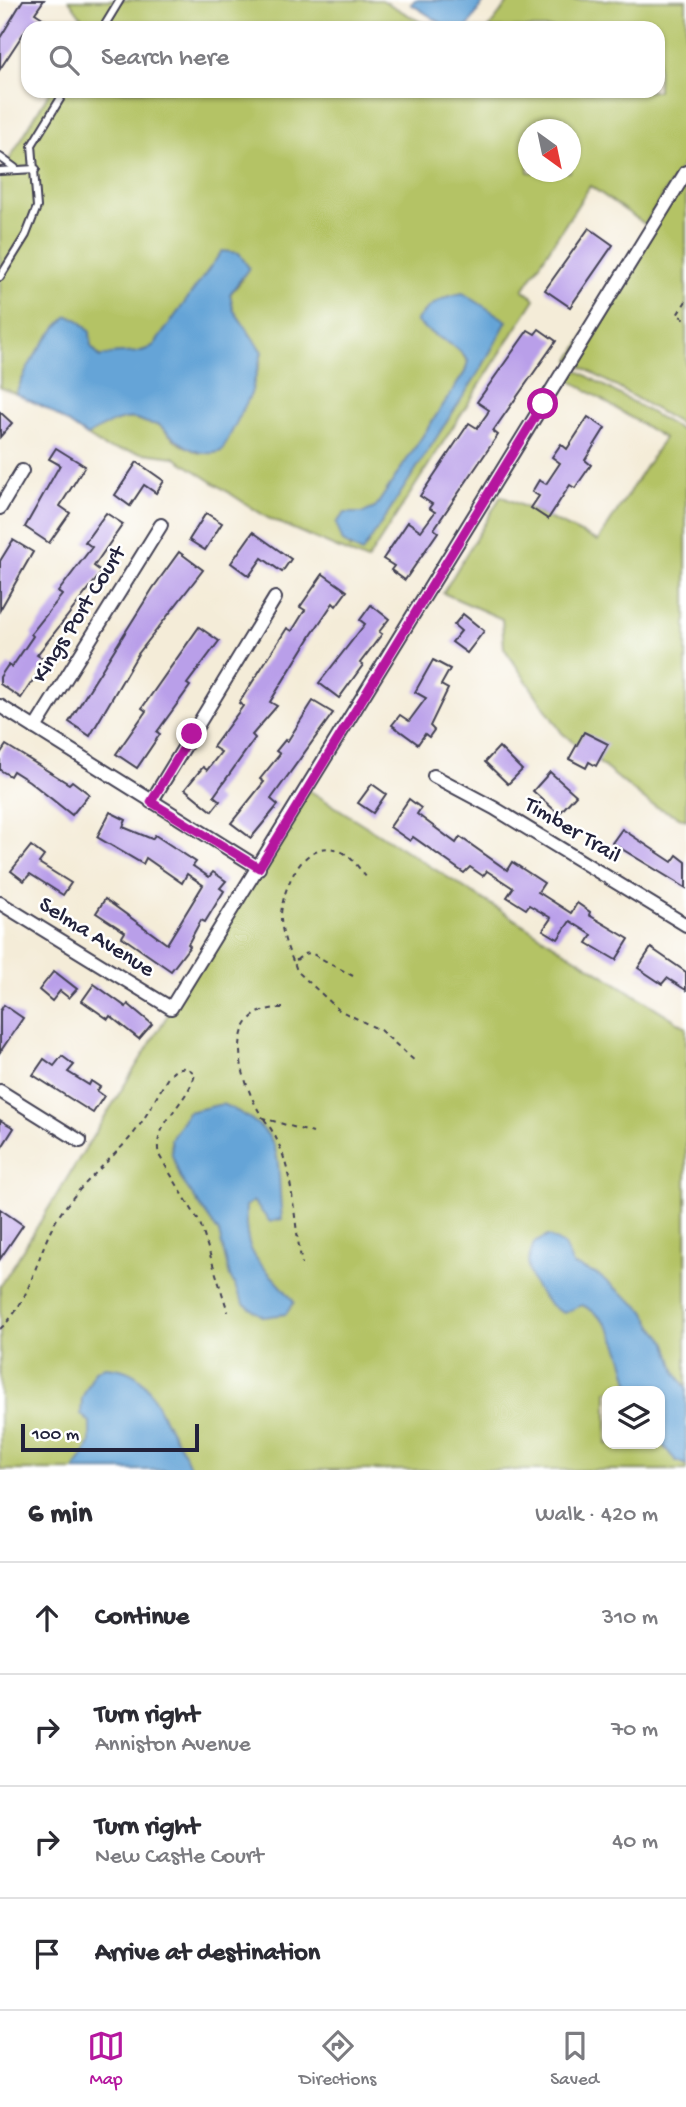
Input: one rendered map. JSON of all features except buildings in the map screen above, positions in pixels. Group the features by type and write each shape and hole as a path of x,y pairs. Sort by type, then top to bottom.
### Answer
{"street":[{"path":"0,706 259,868 686,172"},
{"path":"0,508 22,471"},
{"name":"Kings Port Court","path":"35,728 161,525"},
{"path":"151,802 275,598"},
{"name":"Timber Trail","path":"434,776 494,808 686,925"},
{"name":"Selma Avenue","path":"0,903 171,1008 259,868"},
{"path":"0,1091 80,1140"}],"lane":[{"path":"107,21 120,0"},
{"path":"0,277 26,235 37,207 32,145 61,98"},
{"path":"0,157 15,168"},
{"path":"0,172 15,168 36,169"}],"path":[{"path":"686,301 677,315 686,319"},
{"path":"367,878 351,859 331,848 318,851 304,860 285,892 282,904 283,931 297,971 339,1010 380,1030 417,1063"},
{"path":"294,962 304,954 311,953 353,976"},
{"path":"283,1008 266,1008 256,1014 244,1026 240,1040 249,1092 263,1118 275,1133 287,1166 302,1264"},
{"path":"0,1329 21,1307 48,1237 61,1212 94,1172 130,1138 167,1079 174,1070 181,1067 195,1074 193,1084 167,1123 156,1146 200,1223 228,1312"},
{"path":"263,1118 313,1133"}],"green space":[{"path":"69,0 382,0 419,21 84,21"},
{"path":"510,0 686,0 686,159 645,224 590,186 523,290 535,299 367,561 268,518 174,457 106,448 87,436 117,421 136,419 158,424 178,443 199,453 247,396 258,369 262,352 233,309 230,294 242,280 204,276 169,330 152,348 143,353 100,357 91,346 23,377 16,394 0,387 0,175 46,98 665,98 665,21 494,21","holes":["450,295 482,367 350,548 354,513 375,508 465,372 468,361 455,346 432,334 423,312"]},
{"path":"686,170 686,427 570,360"},
{"path":"577,370 686,433 686,820 650,804 562,733 504,648 502,619 443,593 501,496 598,541 664,438 570,380"},
{"path":"307,789 686,1027 686,1470 0,1470 0,1287"}],"water":[{"path":"415,0 485,0 472,21 438,21 411,4"},
{"path":"222,251 239,253 249,268 230,294 233,309 262,352 251,394 222,451 195,451 158,424 136,419 117,421 87,436 46,408 16,394 38,352 68,316 79,320 90,332 91,346 100,357 114,353 140,352 154,345"},
{"path":"463,293 507,321 482,367 362,553 343,542 336,523 345,513 363,513 375,508 465,372 468,361 463,354 416,321 436,302"},
{"path":"222,1104 259,1125 275,1149 282,1219 270,1222 253,1201 246,1206 246,1225 252,1251 294,1302 286,1314 264,1317 244,1304 230,1277 219,1233 181,1179 172,1155 171,1139 188,1112"},
{"path":"548,1236 564,1245 573,1265 598,1275 645,1311 667,1343 676,1373 686,1388 686,1465 676,1461 665,1448 665,1386 630,1386 616,1341 603,1320 582,1305 564,1313 540,1294 529,1273 528,1265 534,1243"},
{"path":"105,1367 132,1373 148,1388 191,1470 74,1470 90,1444 90,1423 81,1414 82,1398 95,1371"}],"route":[{"path":"192,734 151,802 259,868 543,404"}]}
